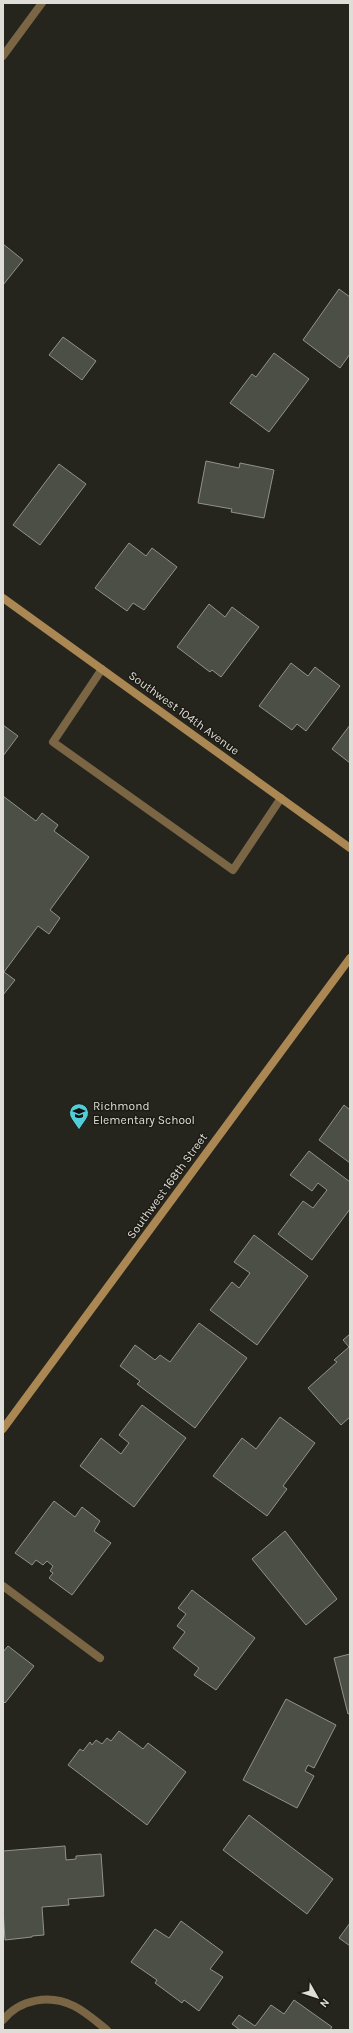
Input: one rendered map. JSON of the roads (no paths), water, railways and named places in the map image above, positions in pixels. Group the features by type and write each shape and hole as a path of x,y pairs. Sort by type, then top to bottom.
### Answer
{"street":[{"path":"3,56 42,3"},
{"name":"Southwest 104th Avenue","path":"3,598 350,848"},
{"path":"102,669 53,742 233,870 281,798"},
{"name":"Southwest 168th Street","path":"3,1429 350,958"},
{"path":"3,1586 100,1658"},
{"path":"3,2020 17,2008 33,2001 53,2000 75,2006 107,2030"}],"place":[{"name":"Richmond Elementary School","path":"79,1130"}]}
